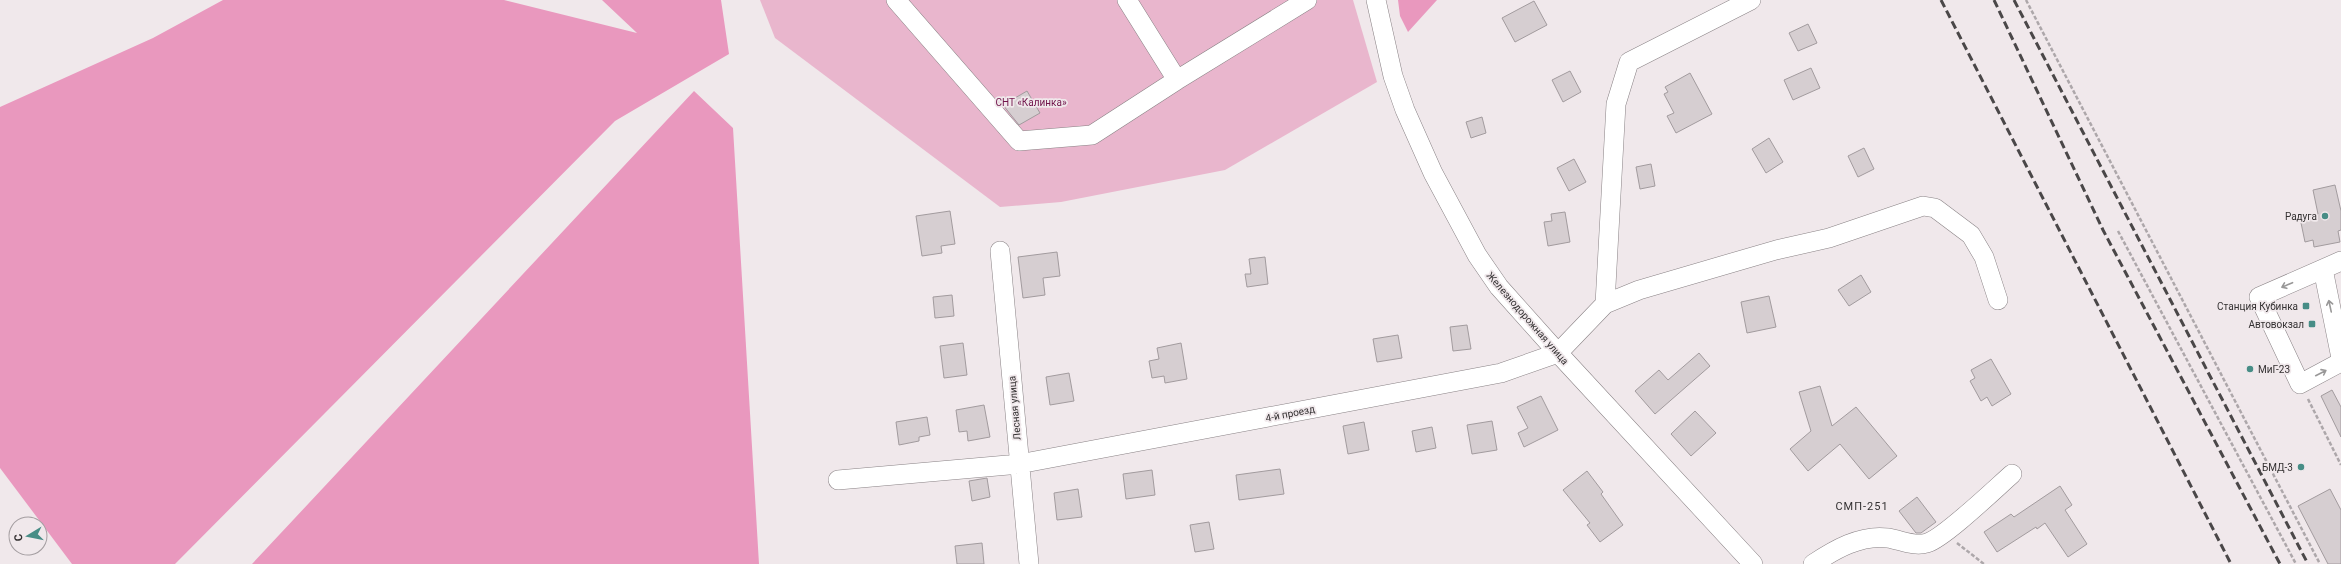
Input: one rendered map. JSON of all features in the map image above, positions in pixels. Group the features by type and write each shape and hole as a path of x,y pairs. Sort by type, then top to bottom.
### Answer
{"street":[{"path":"896,0 1019,141 1092,136 1177,80 1307,0"},
{"path":"1127,0 1177,80"},
{"name":"Железнодорожная улица","path":"1376,0 1383,38 1400,97 1433,173 1457,221 1477,255 1499,287 1753,564"},
{"path":"1605,304 1616,104 1629,62 1751,0"},
{"path":"1558,353 1605,304 1639,290 1776,250 1829,238 1923,206 1935,208 1971,235 1984,257 1998,300"},
{"name":"Лесная улица","path":"1000,252 1029,564"},
{"path":"2341,261 2259,297 2300,384 2341,362"},
{"path":"2323,269 2341,358"},
{"name":"4-й проезд","path":"838,480 1020,464 1502,373 1558,353"},
{"path":"1812,564 1855,541 1874,538 1888,538 1914,544 1927,543 1944,532 2012,474"}],"path":[{"path":"2026,0 2320,564"},
{"path":"2118,231 2296,564"},
{"path":"2300,384 2341,465"},
{"path":"1944,532 1984,564"}],"green space":[{"name":"СНТ «Калинка»","path":"760,0 1353,0 1377,82 1225,170 1061,202 1000,207 775,38"}],"shaded area":[{"path":"223,0 504,0 637,33 602,0 721,0 729,54 615,121 175,564 72,564 48,532 48,516 36,516 0,468 0,107 153,38"},
{"path":"1398,0 1437,0 1408,32 1400,16"},
{"path":"694,91 733,128 759,564 252,564"}],"building":[{"path":"1534,1 1547,25 1515,42 1502,18"},
{"path":"1808,24 1817,43 1798,51 1789,33"},
{"path":"1811,68 1820,88 1793,100 1784,80"},
{"path":"1570,71 1581,92 1563,102 1552,80"},
{"path":"1690,73 1712,114 1676,133 1667,116 1674,113 1664,94 1668,92 1665,87"},
{"path":"1027,91 1040,113 1019,125 1003,105"},
{"path":"1482,117 1486,133 1471,138 1466,122"},
{"path":"1769,138 1783,162 1766,173 1752,149"},
{"path":"1864,148 1874,169 1858,177 1848,156"},
{"path":"1574,159 1586,182 1569,191 1557,168"},
{"path":"1651,164 1655,186 1640,189 1636,167"},
{"name":"Радуга","path":"2335,185 2341,211 2341,230 2338,231 2340,242 2314,247 2313,240 2305,242 2300,218 2318,214 2313,190"},
{"path":"950,211 955,244 941,246 942,253 922,256 916,216"},
{"path":"1565,212 1570,242 1548,246 1544,222 1552,221 1551,214"},
{"path":"1057,252 1060,276 1043,278 1045,295 1023,298 1018,257"},
{"path":"1265,257 1268,284 1247,287 1245,274 1251,274 1249,259"},
{"path":"1861,275 1871,292 1849,306 1838,290"},
{"path":"952,295 954,316 935,318 933,297"},
{"path":"1769,296 1776,327 1747,333 1741,302"},
{"path":"1467,325 1471,349 1453,351 1450,327"},
{"path":"1398,335 1402,358 1377,362 1373,339"},
{"path":"963,343 967,375 944,378 940,346"},
{"path":"1181,343 1187,379 1165,383 1164,376 1152,378 1149,361 1159,359 1157,348"},
{"path":"1699,353 1710,366 1655,414 1635,391 1659,370 1668,380"},
{"path":"1991,359 2011,394 1992,406 1987,397 1981,401 1970,381 1975,378 1971,370"},
{"path":"1069,373 1074,401 1050,405 1046,377"},
{"path":"1820,386 1832,426 1856,407 1897,456 1869,479 1840,444 1808,471 1790,449 1811,431 1799,392"},
{"path":"2332,390 2341,407 2341,437 2321,396"},
{"path":"1541,396 1558,430 1524,447 1518,433 1528,428 1517,407"},
{"path":"984,405 990,437 968,441 967,431 959,432 956,410"},
{"path":"1695,411 1716,433 1691,456 1671,434"},
{"path":"927,417 930,435 919,437 919,441 899,445 896,422"},
{"path":"1492,421 1497,450 1472,454 1467,425"},
{"path":"1364,422 1369,450 1348,454 1343,426"},
{"path":"1432,427 1436,448 1416,452 1412,431"},
{"path":"1280,469 1284,494 1239,500 1236,475"},
{"path":"1152,470 1155,495 1126,499 1123,474"},
{"path":"1587,471 1603,492 1601,494 1623,525 1600,542 1587,525 1590,523 1563,490"},
{"path":"987,478 990,497 972,501 969,481"},
{"path":"2060,486 2072,505 2065,510 2087,544 2068,557 2045,523 2037,529 2036,527 1997,552 1984,532 2011,514 2014,517"},
{"path":"1078,489 1082,517 1057,520 1054,493"},
{"path":"2330,489 2341,510 2341,564 2328,564 2298,506"},
{"path":"1917,497 1936,522 1921,533 1916,533 1899,511"},
{"path":"1209,522 1214,549 1195,552 1190,525"},
{"path":"982,543 984,564 957,564 955,546"}],"railway":[{"path":"1941,0 2231,564"},
{"path":"1994,0 2103,230 2280,564"},
{"path":"2014,0 2308,564"}],"place":[{"name":"Радуга","path":"2325,216"},
{"name":"Станция Кубинка","path":"2306,306"},
{"name":"Автовокзал","path":"2312,324"},
{"name":"МиГ-23","path":"2250,369"},
{"name":"БМД-3","path":"2301,467"}],"district":[{"name":"СМП-251","path":"1862,506"}]}
